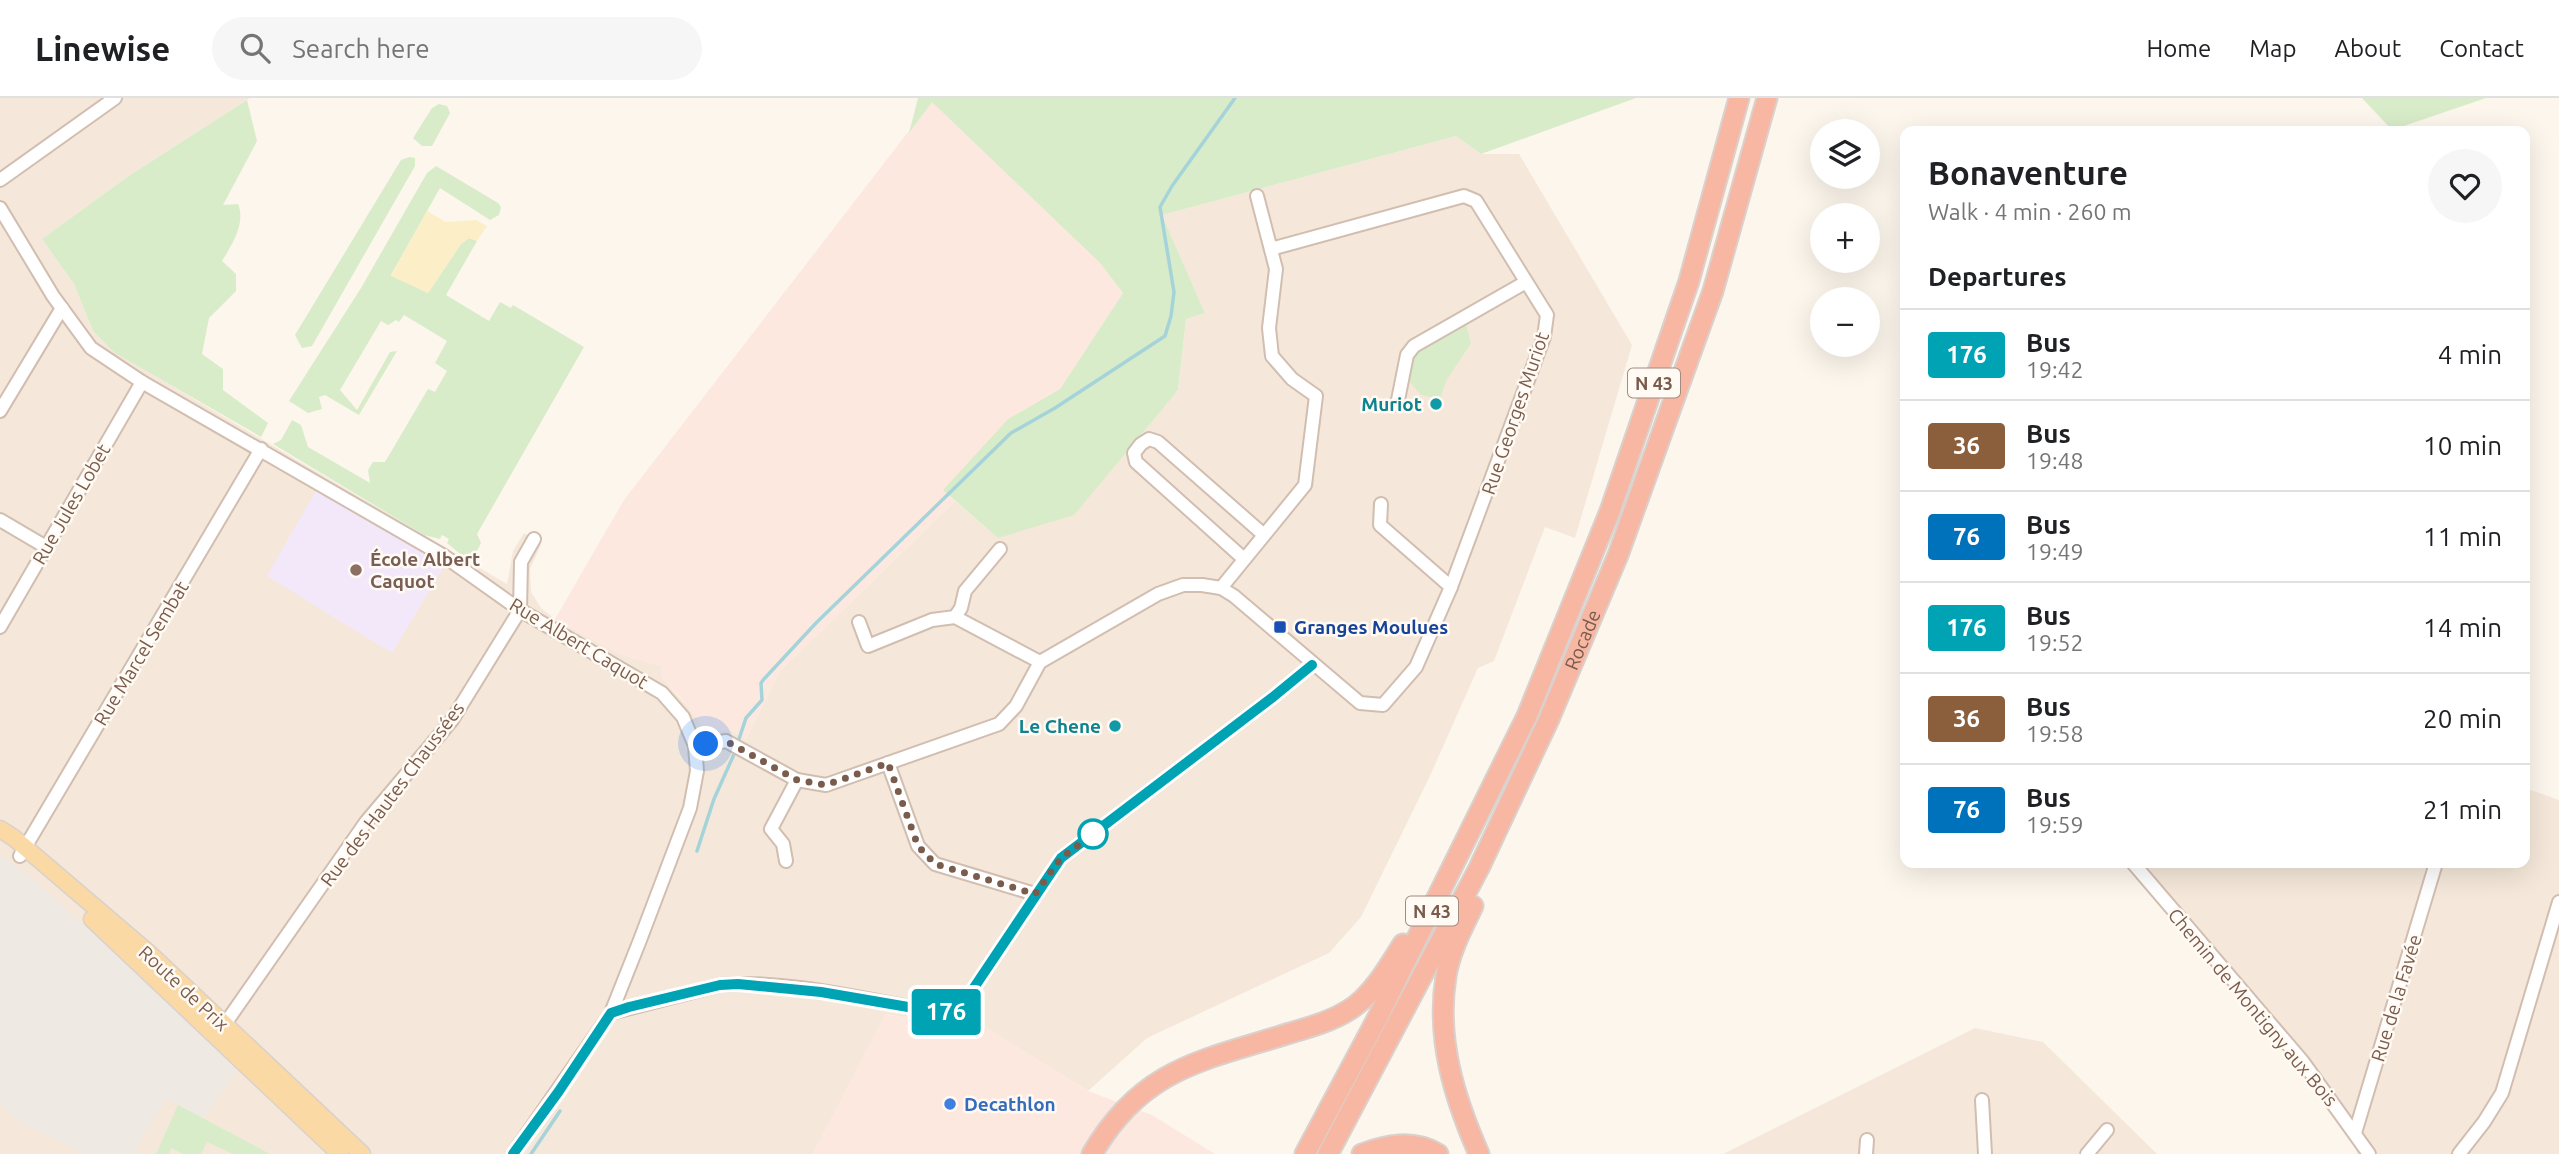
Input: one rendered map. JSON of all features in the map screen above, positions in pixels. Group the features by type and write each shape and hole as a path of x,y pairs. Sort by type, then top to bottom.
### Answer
{"highway":[{"name":"N 43","path":"1305,1154 1377,1019 1527,716 1615,498 1689,281 1739,98"},
{"name":"Rocade","path":"1328,1154 1479,867 1549,719 1618,555 1713,291 1767,98"},
{"path":"1091,1154 1104,1132 1126,1106 1151,1085 1173,1072 1314,1026 1340,1015 1361,1001 1382,976 1414,927 1496,782"},
{"path":"1479,867 1477,897 1455,942 1446,974 1443,1006 1444,1045 1452,1083 1479,1154"},
{"path":"1362,1154 1381,1146 1403,1143 1437,1154"}],"main road":[{"name":"Route de Prix","path":"0,829 23,852 151,955 220,1031 340,1154"},
{"name":"Route de Prix","path":"0,840 23,852"},
{"name":"Route de Prix","path":"220,1031 362,1154"}],"street":[{"path":"0,180 115,98"},
{"path":"1221,588 1305,485 1316,396 1292,379 1272,356 1269,328 1276,269 1257,196"},
{"name":"Rue Georges Muriot","path":"1271,249 1464,197 1476,201 1547,315 1544,337 1451,587 1416,667 1383,705 1360,703 1312,665"},
{"name":"Rue Albert Caquot","path":"0,208 62,308 91,348 142,382 444,556 520,610 662,693 683,718 695,746 697,771 690,808 611,1013 513,1154"},
{"path":"1397,405 1407,355 1414,345 1526,282"},
{"path":"0,411 62,308"},
{"name":"Rue Jules Lobet","path":"0,626 142,382"},
{"path":"1244,559 1136,462 1134,453 1141,444 1149,439 1158,442 1264,535"},
{"name":"Rue Marcel Sembat","path":"23,852 261,449"},
{"path":"1381,504 1380,525 1451,587"},
{"path":"0,520 46,547"},
{"path":"520,610 520,562 534,539"},
{"path":"955,617 961,608 965,591 1000,549"},
{"path":"611,1013 720,985 738,984 821,992 943,1013 959,1010 1061,858 1312,665 1257,614 1221,588 1183,585 1158,594 1040,662 1016,706 999,724 826,785 797,780 726,741 695,746"},
{"name":"Rue des Hautes Chaussées","path":"220,1031 366,822 452,720 520,610"},
{"path":"859,622 868,646 932,620 955,617 1040,662"},
{"path":"888,763 918,846 935,864 1035,894"},
{"path":"786,861 783,844 771,828 797,780"},
{"name":"Chemin de Montigny aux Bois","path":"2137,868 2303,1062 2369,1154"},
{"name":"Rue de la Favée","path":"2355,1133 2434,868"},
{"path":"2459,1154 2502,1093 2559,902"},
{"path":"1982,1100 1985,1154"},
{"path":"2087,1154 2107,1130"},
{"path":"1866,1154 1867,1140"}],"shaded area":[{"path":"0,98 250,98 130,175 42,239 74,284 93,331 116,353 507,584 513,551 524,533 541,545 530,569 531,592 541,608 555,619 620,654 661,666 662,678 710,731 733,731 746,739 780,671 955,501 998,538 1178,391 1186,319 1205,313 1162,215 1456,136 1481,154 1519,154 1632,345 1575,538 1545,527 1494,661 1478,668 1429,778 1361,917 1329,953 1147,1038 1088,1091 965,1015 952,1026 886,1014 813,1154 0,1154"},
{"path":"932,101 1100,263 1123,293 1060,389 1008,419 944,490 955,501 780,671 746,740 733,731 710,731 703,728 682,699 662,678 661,666 620,654 555,619 624,500"},
{"name":"École Albert Caquot","path":"317,489 445,565 392,653 267,576"},
{"path":"2530,790 2559,800 2559,1154 2357,1154 2351,1129 2135,868 2530,868"},
{"path":"0,855 41,886 238,1068 203,1119 166,1099 133,1154 88,1154 24,1125 0,1104"},
{"path":"885,1014 952,1026 965,1014 1088,1091 1152,1115 1215,1154 813,1154"},
{"path":"1975,1028 2043,1042 2157,1154 1723,1154"}],"green space":[{"path":"918,98 1636,98 1481,154 1456,136 1162,215 1205,313 1186,319 1178,390 1074,515 998,538 943,490 1008,419 1060,389 1123,293 1100,263 932,102 909,133"},
{"path":"2362,98 2486,98 2404,126 2388,126"},
{"path":"247,100 257,141 223,205 238,204 240,211 237,234 222,261 236,274 236,291 209,318 202,354 223,369 223,390 268,423 261,437 115,353 93,331 74,284 42,239 130,175"},
{"path":"439,104 447,106 450,113 432,146 422,146 413,138 432,108"},
{"path":"415,158 415,166 312,346 302,348 295,335 401,160"},
{"path":"436,166 498,203 501,207 499,215 490,220 440,188 391,275 428,293 461,244 469,238 477,241 446,295 489,321 500,302 511,308 513,305 584,347 477,534 481,543 471,563 447,543 449,539 442,535 440,539 424,535 273,444 281,440 292,420 301,425 308,447 370,483 368,470 373,462 385,462 428,389 435,392 447,371 435,363 447,341 404,315 399,322 396,320 388,325 381,321 340,390 357,410 390,352 397,351 359,415 325,395 319,397 322,409 308,413 289,401 361,288 427,173"},
{"path":"1466,324 1471,343 1446,381 1440,399 1421,395 1409,381 1412,359 1421,348"},
{"path":"178,1105 270,1154 233,1154 207,1142 201,1154 183,1154 171,1148 169,1154 156,1154"}],"sand":[{"path":"427,211 446,222 476,220 487,226 477,241 469,238 461,244 428,293 391,276"}],"waterway":[{"path":"738,742 746,718 762,700 761,683 764,679 816,623 1011,433 1055,408 1165,336 1174,292 1160,207 1235,98"},
{"path":"697,851 714,799 735,752"},
{"path":"531,1154 560,1111"}],"bus line":[{"name":"176","path":"513,1154 611,1013 629,1007 720,985 738,984 821,992 943,1013 959,1010 1061,858 1312,665"}],"place":[{"name":"Muriot","path":"1436,404"},
{"name":"École Albert Caquot","path":"356,570"},
{"name":"Granges Moulues","path":"1280,627"},
{"name":"Le Chene","path":"1115,726"},
{"name":"Decathlon","path":"950,1104"}],"route":[{"path":"706,744 726,741 797,780 826,785 888,763 918,846 935,864 1035,894 1061,858 1093,834"}]}
